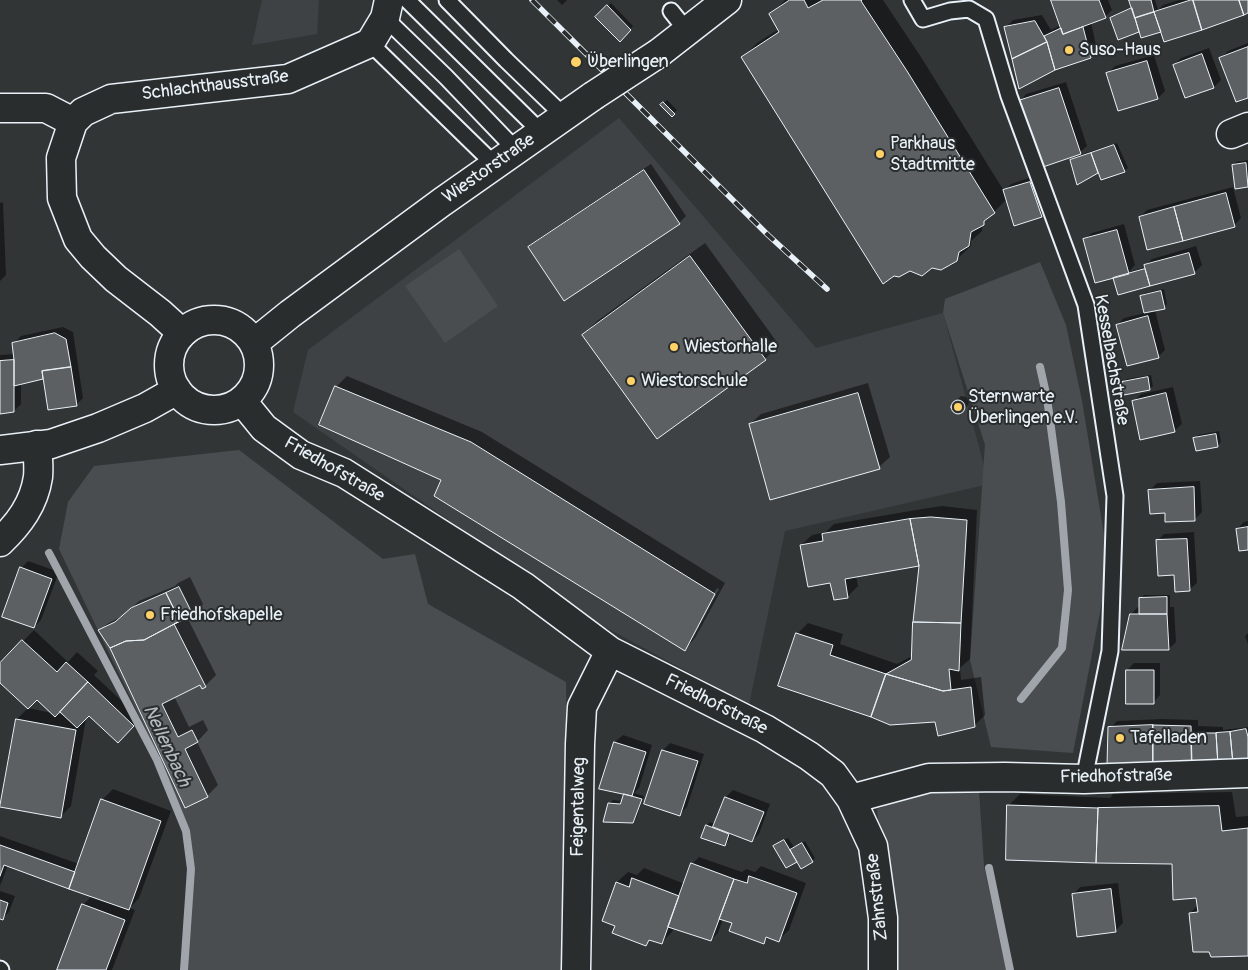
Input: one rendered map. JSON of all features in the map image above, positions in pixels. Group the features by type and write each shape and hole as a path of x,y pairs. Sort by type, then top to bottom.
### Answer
{"street":[{"name":"Wiestorstraße","path":"254,343 290,314 442,202 593,96 659,53 679,21 727,0"},
{"path":"370,42 387,9"},
{"name":"Schlachthausstraße","path":"73,122 83,112 111,99 288,79 370,42"},
{"path":"0,108 46,108 73,122 60,158 62,198 78,239 93,257 116,279 160,313 182,333"},
{"path":"210,320 221,321 237,326 247,333 254,343 259,358 259,372 254,387 242,401 227,409 207,410 189,403 182,397 171,379 169,362 173,347 182,333 200,322 210,320"},
{"path":"0,450 51,444 98,428 145,408 177,390"},
{"name":"Friedhofstraße","path":"242,401 264,428 301,455 344,473 523,586 610,651 766,729 809,756 833,774 851,799 929,778 1084,779 1248,774"},
{"path":"0,542 24,515 34,494 38,476 37,445"},
{"name":"Feigentalweg","path":"576,970 582,707 610,651"},
{"name":"Zahnstraße","path":"851,799 873,846 883,918 882,970"}],"lane":[{"path":"407,0 541,132"},
{"path":"447,0 564,116"},
{"name":"Kesselbachstraße","path":"912,0 923,19 950,11 969,9 986,19 1009,96 1086,305 1115,496 1110,651 1084,779"},
{"path":"387,9 446,77 505,157"},
{"path":"370,42 505,157"}],"shaded area":[{"path":"262,0 319,0 317,34 252,45"},
{"name":"Wiestorschule","path":"619,118 816,348 943,313 989,484 785,531 749,705 594,621 293,412 308,350"},
{"path":"459,249 498,306 445,343 405,286"},
{"path":"1040,262 1066,325 1082,401 1109,565 1073,753 991,747 970,660 985,445 943,313 945,299"},
{"path":"239,450 383,559 415,554 428,604 566,682 569,970 187,970 191,869 186,831 167,774 59,549 68,502 94,466"},
{"path":"927,790 979,791 984,866 1006,970 894,970 877,809"}],"building":[{"name":"Parkhaus Stadtmitte","path":"790,0 804,0 808,8 823,0 862,0 995,213 984,221 984,225 971,232 969,246 959,252 957,261 941,270 932,268 922,276 910,271 899,277 894,276 883,284 741,57 779,32 769,14"},
{"path":"1051,0 1099,0 1106,18 1063,34"},
{"path":"1129,0 1151,0 1154,12 1135,18"},
{"path":"1193,0 1202,30 1164,42 1154,12"},
{"path":"1193,0 1239,0 1244,15 1202,30"},
{"path":"1239,0 1248,0 1248,13 1244,15"},
{"path":"607,5 631,30 620,42 595,17"},
{"path":"1132,8 1139,32 1118,40 1110,18"},
{"path":"1154,12 1161,32 1141,38 1135,18"},
{"path":"1035,21 1047,42 1012,59 1004,27"},
{"name":"Suso-Haus","path":"1083,27 1091,58 1055,70 1044,36 1061,28 1063,34"},
{"path":"1047,42 1055,70 1019,89 1012,59"},
{"path":"1248,47 1248,98 1236,102 1219,58"},
{"path":"1202,54 1214,88 1185,98 1173,65"},
{"path":"1147,61 1158,99 1118,111 1106,73"},
{"path":"1059,88 1081,154 1040,168 1018,101"},
{"path":"663,102 675,114 672,117 660,105"},
{"path":"1114,145 1125,172 1101,180 1091,153"},
{"path":"1091,153 1098,173 1077,185 1070,160"},
{"path":"1246,163 1248,187 1235,189 1232,165"},
{"path":"644,170 680,224 564,301 528,247"},
{"path":"1030,182 1042,217 1014,226 1003,190"},
{"path":"1226,193 1235,227 1183,241 1174,207"},
{"path":"1174,207 1183,241 1147,250 1139,217"},
{"path":"1117,230 1129,274 1095,283 1083,239"},
{"path":"1189,253 1195,274 1150,286 1144,265"},
{"name":"Wiestorhalle","path":"690,256 766,360 657,439 582,335"},
{"path":"1145,269 1150,286 1118,295 1113,278"},
{"path":"1161,291 1165,309 1144,313 1140,296"},
{"path":"1148,316 1159,358 1127,366 1116,325"},
{"path":"55,333 66,339 71,367 42,371 43,379 14,386 12,343"},
{"path":"14,360 14,412 0,414 0,361"},
{"path":"71,367 77,406 48,410 42,371"},
{"path":"1148,377 1150,390 1124,395 1122,382"},
{"path":"335,386 471,442 715,594 685,651 434,496 441,480 319,425"},
{"path":"858,393 880,469 770,500 749,424"},
{"path":"1166,393 1175,432 1140,440 1132,401"},
{"name":"Sternwarte Überlingen e.V.","path":"955,400 961,400 965,407 961,414 955,414 951,410 951,404"},
{"path":"1216,434 1218,447 1196,451 1193,438"},
{"path":"1194,487 1195,521 1165,522 1165,513 1150,514 1148,490"},
{"path":"931,517 967,520 961,623 913,622 919,566 910,519"},
{"path":"910,519 919,566 845,579 848,598 834,600 830,583 808,587 800,545 823,541 822,534"},
{"path":"1248,527 1248,550 1239,551 1236,529"},
{"path":"1187,539 1190,591 1175,592 1174,575 1158,576 1156,540"},
{"path":"20,567 52,579 34,628 2,617"},
{"path":"179,587 193,615 177,623 180,621 166,593"},
{"name":"Friedhofskapelle","path":"166,593 180,621 144,640 126,641 110,648 98,630 115,622 131,608"},
{"path":"1167,597 1167,614 1139,614 1139,598"},
{"path":"1130,614 1167,614 1169,650 1122,650"},
{"path":"913,622 961,623 959,671 949,669 951,690 943,691 886,674 911,660"},
{"path":"174,624 206,687 202,689 200,685 162,704 178,737 192,730 198,742 185,749 208,797 185,808 110,648 126,641 144,640"},
{"path":"796,633 833,645 830,655 886,674 871,717 778,686"},
{"path":"22,640 57,672 66,662 88,682 55,717 37,700 28,709 0,683 0,663"},
{"path":"1126,670 1154,670 1154,704 1126,704"},
{"path":"886,674 943,691 971,687 975,727 938,736 935,722 890,725 871,717"},
{"path":"88,682 134,726 118,743 89,716 77,728 60,712"},
{"path":"16,719 76,730 61,818 0,807"},
{"path":"1153,725 1191,726 1192,765 1153,766"},
{"path":"1153,725 1153,766 1107,766 1108,727"},
{"path":"1246,729 1248,737 1248,762 1233,764 1230,732"},
{"path":"1230,732 1233,764 1218,765 1216,733"},
{"path":"1191,733 1216,733 1218,765 1192,765"},
{"path":"614,742 646,752 632,796 599,789"},
{"path":"662,750 698,761 680,816 644,804"},
{"path":"624,794 642,799 633,823 603,822 608,803 620,804"},
{"path":"725,797 764,812 752,842 713,827"},
{"path":"101,799 161,821 129,910 69,889"},
{"path":"1007,805 1098,808 1096,863 1006,860"},
{"path":"1219,806 1222,831 1248,828 1248,956 1211,957 1209,952 1193,952 1189,913 1198,912 1196,898 1173,900 1172,864 1096,863 1098,808"},
{"path":"706,825 729,834 725,846 701,838"},
{"path":"784,840 797,862 786,868 773,846"},
{"path":"802,843 813,862 801,869 790,850"},
{"path":"0,845 75,872 69,889 4,865 0,876"},
{"path":"691,863 734,879 711,941 668,927"},
{"path":"749,876 797,893 779,942 766,937 764,944 729,931 732,923 719,919 734,879 747,883"},
{"path":"632,878 679,896 662,944 649,940 646,946 612,933 615,926 602,921 616,882 629,887"},
{"path":"1111,889 1116,932 1077,937 1072,894"},
{"path":"0,900 8,903 3,920 0,919"},
{"path":"82,904 125,920 106,970 57,970"}],"waterway":[{"path":"1021,699 1062,648 1068,590 1061,502 1047,398 1040,367"},
{"name":"Nellenbach","path":"49,553 157,760 186,831 191,869 184,970"},
{"path":"989,868 1010,970"}],"railway":[{"path":"532,0 768,235 827,289"}],"place":[{"name":"Suso-Haus","path":"1069,50"},
{"name":"Überlingen","path":"576,62"},
{"name":"Parkhaus Stadtmitte","path":"880,154"},
{"name":"Wiestorhalle","path":"674,347"},
{"name":"Wiestorschule","path":"631,381"},
{"name":"Sternwarte Überlingen e.V.","path":"958,407"},
{"name":"Friedhofskapelle","path":"150,615"},
{"name":"Tafelladen","path":"1120,738"}]}
